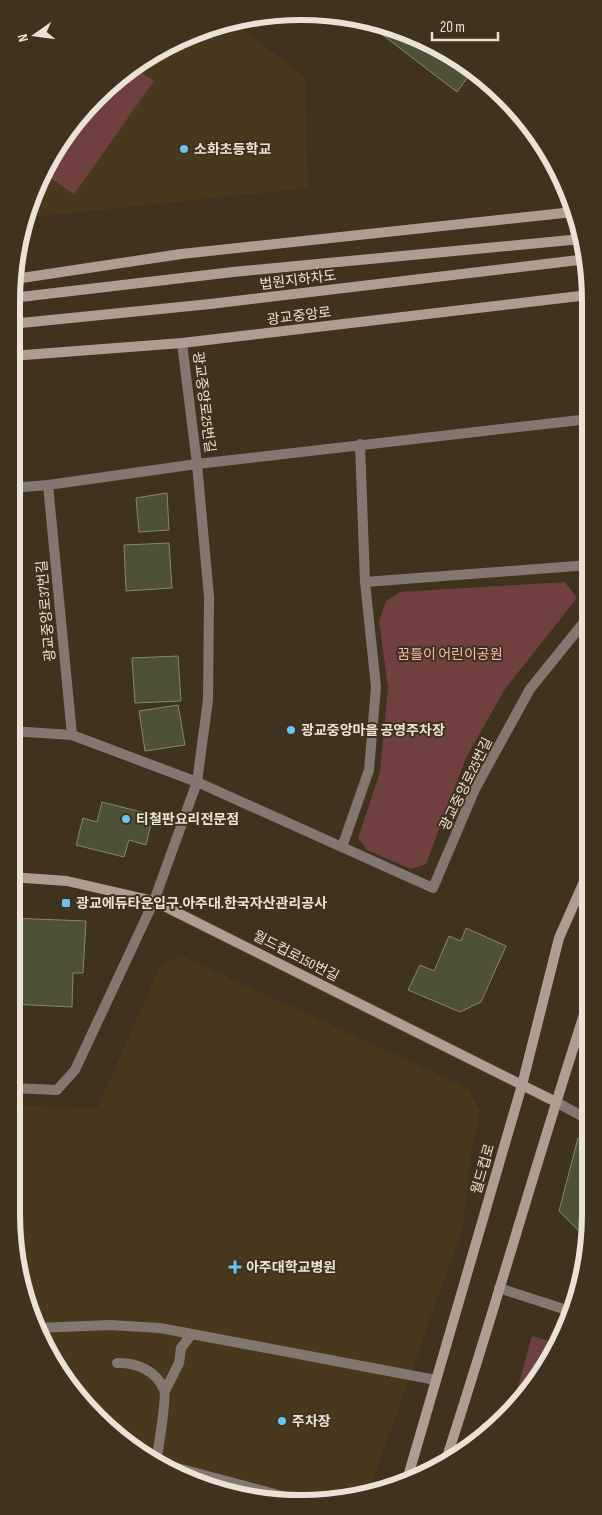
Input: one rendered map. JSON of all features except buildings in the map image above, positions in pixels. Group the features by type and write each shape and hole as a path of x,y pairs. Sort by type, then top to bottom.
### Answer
{"main road":[{"path":"21,278 181,254 567,213"},
{"name":"법원지하차도","path":"20,297 233,272 575,240"},
{"name":"법원지하차도","path":"20,323 220,303 579,260"},
{"name":"광교중앙로","path":"20,355 182,343 582,296"},
{"name":"월드컵로150번길","path":"20,878 67,881 154,901 556,1102"},
{"name":"월드컵로","path":"408,1474 522,1085 559,938 582,886"},
{"path":"448,1453 474,1375 582,1021"}],"street":[{"name":"광교중앙로25번길","path":"20,1088 57,1090 75,1070 154,901 197,782 208,700 209,606 197,464 182,343"},
{"name":"광교중앙로25번길","path":"197,464 582,420"},
{"path":"342,848 369,770 376,696 365,582 360,444"},
{"path":"20,487 197,464"},
{"name":"광교중앙로37번길","path":"48,485 72,735"},
{"path":"365,582 582,566"},
{"name":"광교중앙로25번길","path":"197,782 433,888 476,789 530,689 582,625"},
{"path":"20,732 72,735 197,782"},
{"path":"556,1102 582,1115"},
{"path":"499,1288 565,1309"},
{"path":"44,1328 110,1324 160,1328 436,1380"},
{"path":"155,1454 165,1391 179,1363 181,1348 192,1335"},
{"path":"117,1363 131,1362 145,1368 157,1378 165,1391"},
{"path":"186,1471 271,1493"}],"shaded area":[{"name":"소화초등학교","path":"240,27 305,77 308,188 33,217 41,193 58,160 78,130 102,102 145,67 177,49 193,41"},
{"name":"아주대학교병원","path":"182,956 468,1088 480,1111 470,1158 463,1227 371,1486 338,1493 301,1495 264,1493 246,1490 193,1474 145,1448 102,1413 67,1370 41,1322 25,1269 22,1251 20,1106 97,1108 161,965"}],"green space":[{"path":"139,71 154,81 74,194 49,177 58,160 78,130 102,102"},
{"name":"꿈틀이 어린이공원","path":"565,582 577,598 505,689 466,758 426,864 411,869 367,850 358,838 380,772 388,688 379,621 386,601 400,592"},
{"path":"532,1336 551,1342 535,1370 521,1388 518,1387"}],"place":[{"name":"소화초등학교","path":"184,149"},
{"name":"광교중앙마을 공영주차장","path":"291,730"},
{"name":"티철판요리전문점","path":"126,819"},
{"name":"광교에듀타운입구.아주대.한국자산관리공사","path":"66,903"},
{"name":"아주대학교병원","path":"235,1267"},
{"name":"주차장","path":"282,1421"}]}
